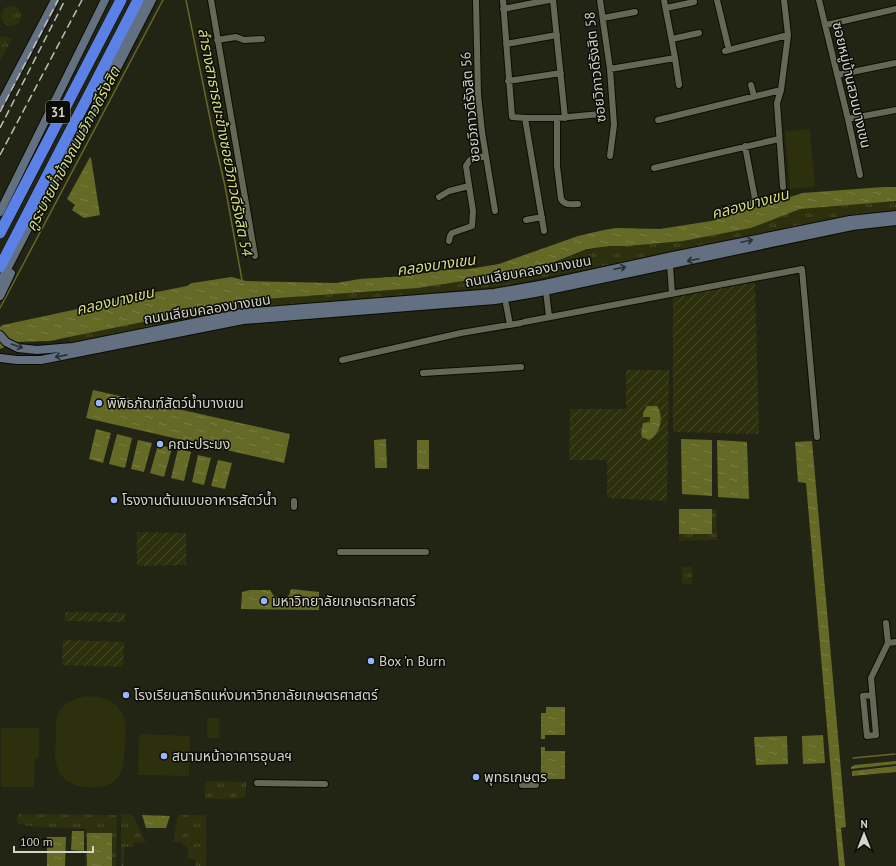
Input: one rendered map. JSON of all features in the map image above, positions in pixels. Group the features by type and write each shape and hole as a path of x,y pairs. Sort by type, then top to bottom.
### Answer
{"highway":[{"name":"31","path":"0,225 52,121 117,0"},
{"name":"31","path":"0,233 121,0"},
{"name":"31","path":"0,253 130,0"},
{"name":"31","path":"0,266 138,0"},
{"path":"0,266 36,213"}],"main road":[{"path":"0,106 55,0"},
{"name":"31","path":"0,212 56,102 76,56 105,0"},
{"path":"56,102 82,57 111,0"},
{"path":"87,120 108,69 145,0"},
{"name":"31","path":"0,283 36,213 115,72 152,0"},
{"name":"ถนนเลียบคลองบางเขน","path":"0,335 6,342 18,348 37,350 73,347 242,313 494,293 883,220 896,215"},
{"name":"ถนนเลียบคลองบางเขน","path":"883,220 896,222"},
{"path":"0,295 15,266 21,244"},
{"name":"ถนนเลียบคลองบางเขน","path":"0,358 41,360 243,320 495,300 546,291 669,261"}],"street":[{"path":"210,0 255,256"},
{"name":"ซอยวิภาวดีรังสิต 56","path":"476,0 478,94 485,156 495,210"},
{"path":"503,0 508,81 512,117 565,118 601,114"},
{"path":"503,9 549,0"},
{"path":"553,0 565,118"},
{"name":"ซอยวิภาวดีรังสิต 58","path":"600,0 610,69 614,125 610,156"},
{"path":"664,0 679,86"},
{"path":"717,0 727,48 788,35"},
{"path":"783,187 777,103 781,90 788,35 784,0"},
{"name":"ซอยหมู่บ้านสวนบางเขน","path":"819,0 860,175"},
{"path":"666,8 694,2"},
{"path":"826,25 896,9"},
{"path":"603,18 635,12"},
{"path":"672,39 699,33"},
{"path":"506,44 557,35"},
{"path":"217,40 236,37 244,40 262,39"},
{"path":"610,69 675,58"},
{"path":"837,76 896,63"},
{"path":"508,81 560,73"},
{"path":"751,85 754,96"},
{"path":"658,120 781,90"},
{"path":"848,119 896,110"},
{"path":"525,118 544,231"},
{"path":"557,118 557,166 561,199 566,204 578,204"},
{"path":"654,168 779,139"},
{"path":"723,210 753,202 755,199 745,146"},
{"path":"449,241 452,233 468,229 472,226 474,211 466,166 468,162 474,158 485,156"},
{"path":"439,197 449,191 469,186"},
{"path":"526,220 542,217"},
{"path":"669,261 672,294"},
{"path":"342,360 461,332 522,322 802,269 817,437"},
{"path":"546,291 549,317"},
{"path":"506,304 510,324"},
{"path":"423,373 521,367"},
{"path":"340,552 426,552"},
{"path":"872,695 863,696 867,736 876,735 871,678 888,643 886,623"},
{"path":"888,643 896,642"},
{"path":"256,783 325,784"},
{"path":"524,785 536,785"}],"green space":[{"path":"11,6 18,9 21,16 18,23 11,26 4,23 1,16 4,9"},
{"path":"0,36 12,39 1,59 0,59"},
{"path":"810,129 815,187 790,189 785,131"},
{"path":"896,201 896,212 850,217 497,287 282,306 71,345 69,337 251,300 418,288 476,279 496,279 524,274 587,250 610,246 683,241 751,228 800,209"},
{"path":"755,279 759,434 673,432 673,294"},
{"path":"626,370 669,370 667,501 607,498 607,460 569,460 570,409 626,409"},
{"path":"712,509 716,509 717,540 679,541 679,534 712,534"},
{"path":"137,532 186,533 186,565 137,566"},
{"path":"682,567 692,567 692,584 682,584"},
{"path":"65,612 125,613 125,622 65,621"},
{"path":"63,640 124,642 123,667 62,665"},
{"path":"87,696 110,701 121,711 125,722 124,756 121,771 113,782 98,787 84,787 72,784 62,776 58,770 55,760 56,724 58,713 62,707 69,702"},
{"path":"207,718 219,718 219,738 207,738"},
{"path":"1,728 39,728 39,758 35,758 34,787 1,787"},
{"name":"สนามหน้าอาคารอุบลฯ","path":"139,734 190,736 189,776 138,775"},
{"path":"205,781 246,782 246,796 238,799 205,799"},
{"path":"19,814 117,815 116,866 85,866 86,829 37,827 18,824 17,819"},
{"path":"121,814 132,814 146,842 134,843 134,847 125,847 124,866 121,866"},
{"path":"178,815 206,815 206,866 195,866 195,859 188,859 188,849 181,842 173,842"}],"water":[{"path":"90,157 100,215 84,218 72,210 75,205 67,199"},
{"name":"คลองบางเขน","path":"896,187 896,201 800,209 751,228 683,241 587,249 524,274 496,279 476,279 418,288 251,300 50,341 16,342 0,349 0,327 3,325 91,305 187,286 192,283 232,277 246,281 336,283 360,279 406,276 443,270 469,269 499,264 578,236 604,230 616,228 660,229 711,221 803,193"},
{"path":"93,390 290,434 284,463 86,418"},
{"path":"647,406 657,406 661,420 656,434 649,440 642,437 641,433 643,423 650,422 650,417 643,417 643,413"},
{"path":"96,429 111,433 103,463 89,459"},
{"path":"117,434 132,438 125,468 109,464"},
{"path":"386,439 387,468 375,468 374,440"},
{"path":"681,439 712,440 712,496 682,494"},
{"path":"138,440 152,443 144,472 131,469"},
{"path":"417,440 429,440 429,469 417,469"},
{"path":"717,440 747,442 749,499 718,497"},
{"path":"812,441 846,827 841,828 845,866 839,866 806,483 798,482 795,442"},
{"path":"158,445 172,448 164,477 150,473"},
{"path":"178,449 191,452 184,481 171,478"},
{"path":"198,455 211,458 204,485 192,482"},
{"path":"218,460 232,463 225,489 211,486"},
{"path":"679,509 712,509 712,534 679,534"},
{"path":"291,589 319,592 319,610 241,609 242,592 250,590 270,590 274,596 282,600 289,595"},
{"path":"546,707 565,707 565,735 545,735 545,739 541,739 541,713 546,713"},
{"path":"823,735 825,763 803,764 802,736"},
{"path":"787,736 788,764 756,765 754,737"},
{"path":"541,747 545,747 545,751 565,751 565,779 547,779 546,773 541,773"},
{"path":"896,761 896,764 851,769 851,767 855,765"},
{"path":"896,766 896,772 852,776 852,771"},
{"path":"142,815 170,816 166,828 146,828"},
{"path":"72,831 84,831 84,851 71,850"},
{"path":"87,833 112,833 112,866 87,866"},
{"path":"47,837 66,837 65,866 47,866"}],"waterway":[{"name":"คูระบายน้ำข้างถนนวิภาวดีรังสิต","path":"0,308 163,0"},
{"name":"ลำรางสาธารณะข้างซอยวิภาวดีรังสิต 54","path":"186,0 225,186 242,280"},
{"path":"853,758 895,754"}],"railway":[{"path":"0,112 58,0"},
{"path":"0,128 65,0"},
{"path":"0,155 82,0"}],"place":[{"name":"พิพิธภัณฑ์สัตว์น้ำบางเขน","path":"99,403"},
{"name":"คณะประมง","path":"160,444"},
{"name":"โรงงานต้นแบบอาหารสัตว์น้ำ","path":"114,500"},
{"name":"มหาวิทยาลัยเกษตรศาสตร์","path":"264,601"},
{"name":"Box 'n Burn","path":"371,661"},
{"name":"โรงเรียนสาธิตแห่งมหาวิทยาลัยเกษตรศาสตร์","path":"126,695"},
{"name":"สนามหน้าอาคารอุบลฯ","path":"164,756"},
{"name":"พุทธเกษตร","path":"476,777"}]}
